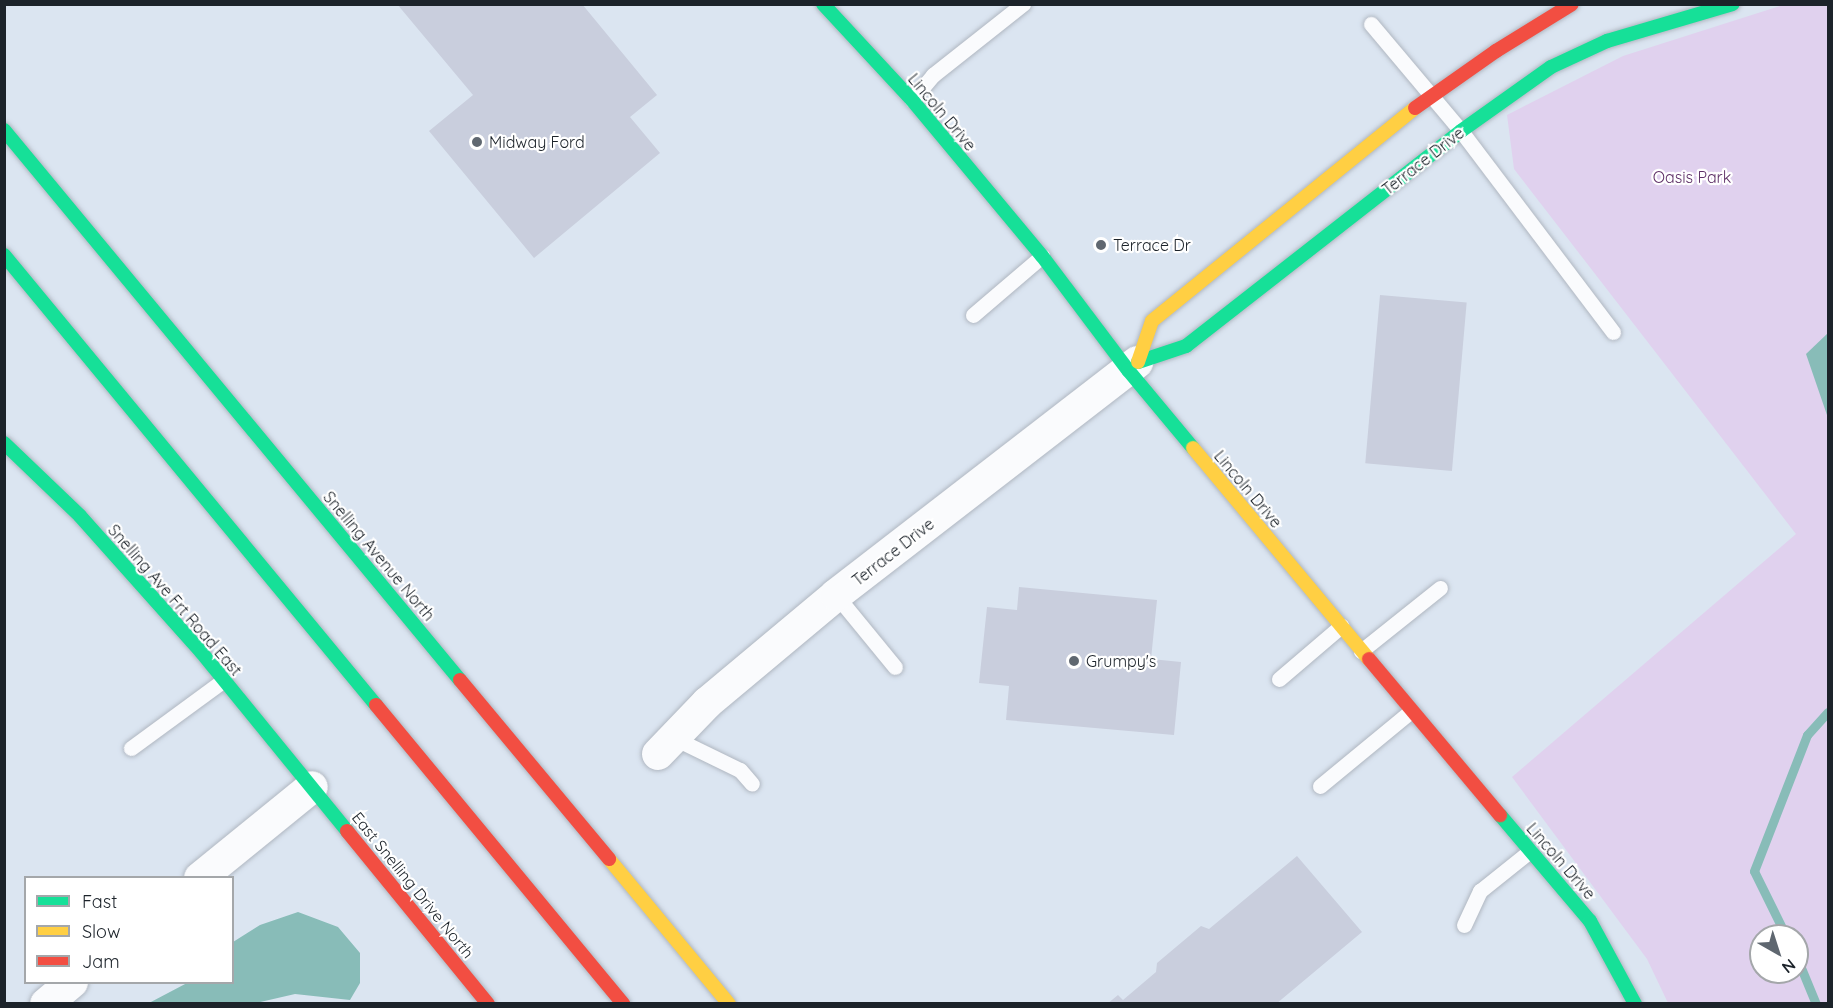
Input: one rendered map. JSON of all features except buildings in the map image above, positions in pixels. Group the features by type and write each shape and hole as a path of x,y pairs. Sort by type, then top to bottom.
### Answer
{"main road":[{"name":"Lincoln Drive","path":"823,4 912,100 1133,366 1361,651 1590,921 1635,1004"},
{"path":"1133,366 1152,321 1390,126 1496,51 1572,4"},
{"name":"Terrace Drive","path":"1133,366 1186,346 1461,130 1551,67 1578,53 1643,29 1733,4"},
{"name":"Snelling Avenue North","path":"4,130 729,1004"},
{"path":"4,255 623,1004"},
{"name":"Snelling Ave Frt Road East","path":"4,443 80,516 224,680 312,787"},
{"name":"East Snelling Drive North","path":"312,787 488,1004"}],"street":[{"name":"Terrace Drive","path":"666,746 707,703 836,595 1133,366"},
{"path":"202,876 312,787"},
{"path":"46,1004 70,984"}],"lane":[{"path":"912,100 933,75 1023,4"},
{"path":"1371,24 1461,130 1613,332"},
{"path":"973,315 1042,256"},
{"path":"1361,651 1440,588"},
{"path":"836,595 895,667"},
{"path":"1279,679 1341,626"},
{"path":"131,748 224,680"},
{"path":"1320,786 1411,711"},
{"path":"666,746 741,770 752,784"},
{"path":"1464,926 1480,891 1530,850"}],"green space":[{"name":"Oasis Park","path":"1783,5 1828,5 1828,1003 1668,1003 1647,959 1512,777 1796,534 1514,169 1507,115 1623,56"}],"shaded area":[{"path":"1828,333 1828,418 1806,354"},
{"path":"298,912 338,927 360,953 360,983 350,1000 295,994 256,1003 149,1003 185,984 234,984 234,941 260,925"}],"waterway":[{"path":"1780,924 1754,871 1807,735 1828,712"},
{"path":"1808,984 1816,1004"}],"traffic: fast":[{"path":"823,4 912,100 1042,256 1128,370 1193,448"},
{"path":"1138,362 1186,346 1461,131 1551,67 1607,41 1733,4"},
{"path":"4,130 460,680"},
{"path":"4,255 376,705"},
{"path":"4,443 80,516 202,653 347,831"},
{"path":"1500,815 1590,921 1635,1004"}],"traffic: slow":[{"path":"1138,362 1152,321 1415,108"},
{"path":"1193,448 1369,659"},
{"path":"609,859 729,1004"}],"traffic: jam":[{"path":"1415,108 1496,51 1572,4"},
{"path":"1369,659 1500,815"},
{"path":"460,680 609,859"},
{"path":"376,705 623,1004"},
{"path":"347,831 488,1004"}],"place":[{"name":"Midway Ford","path":"477,142"},
{"name":"Terrace Dr","path":"1101,245"},
{"name":"Grumpy's","path":"1074,661"}]}
